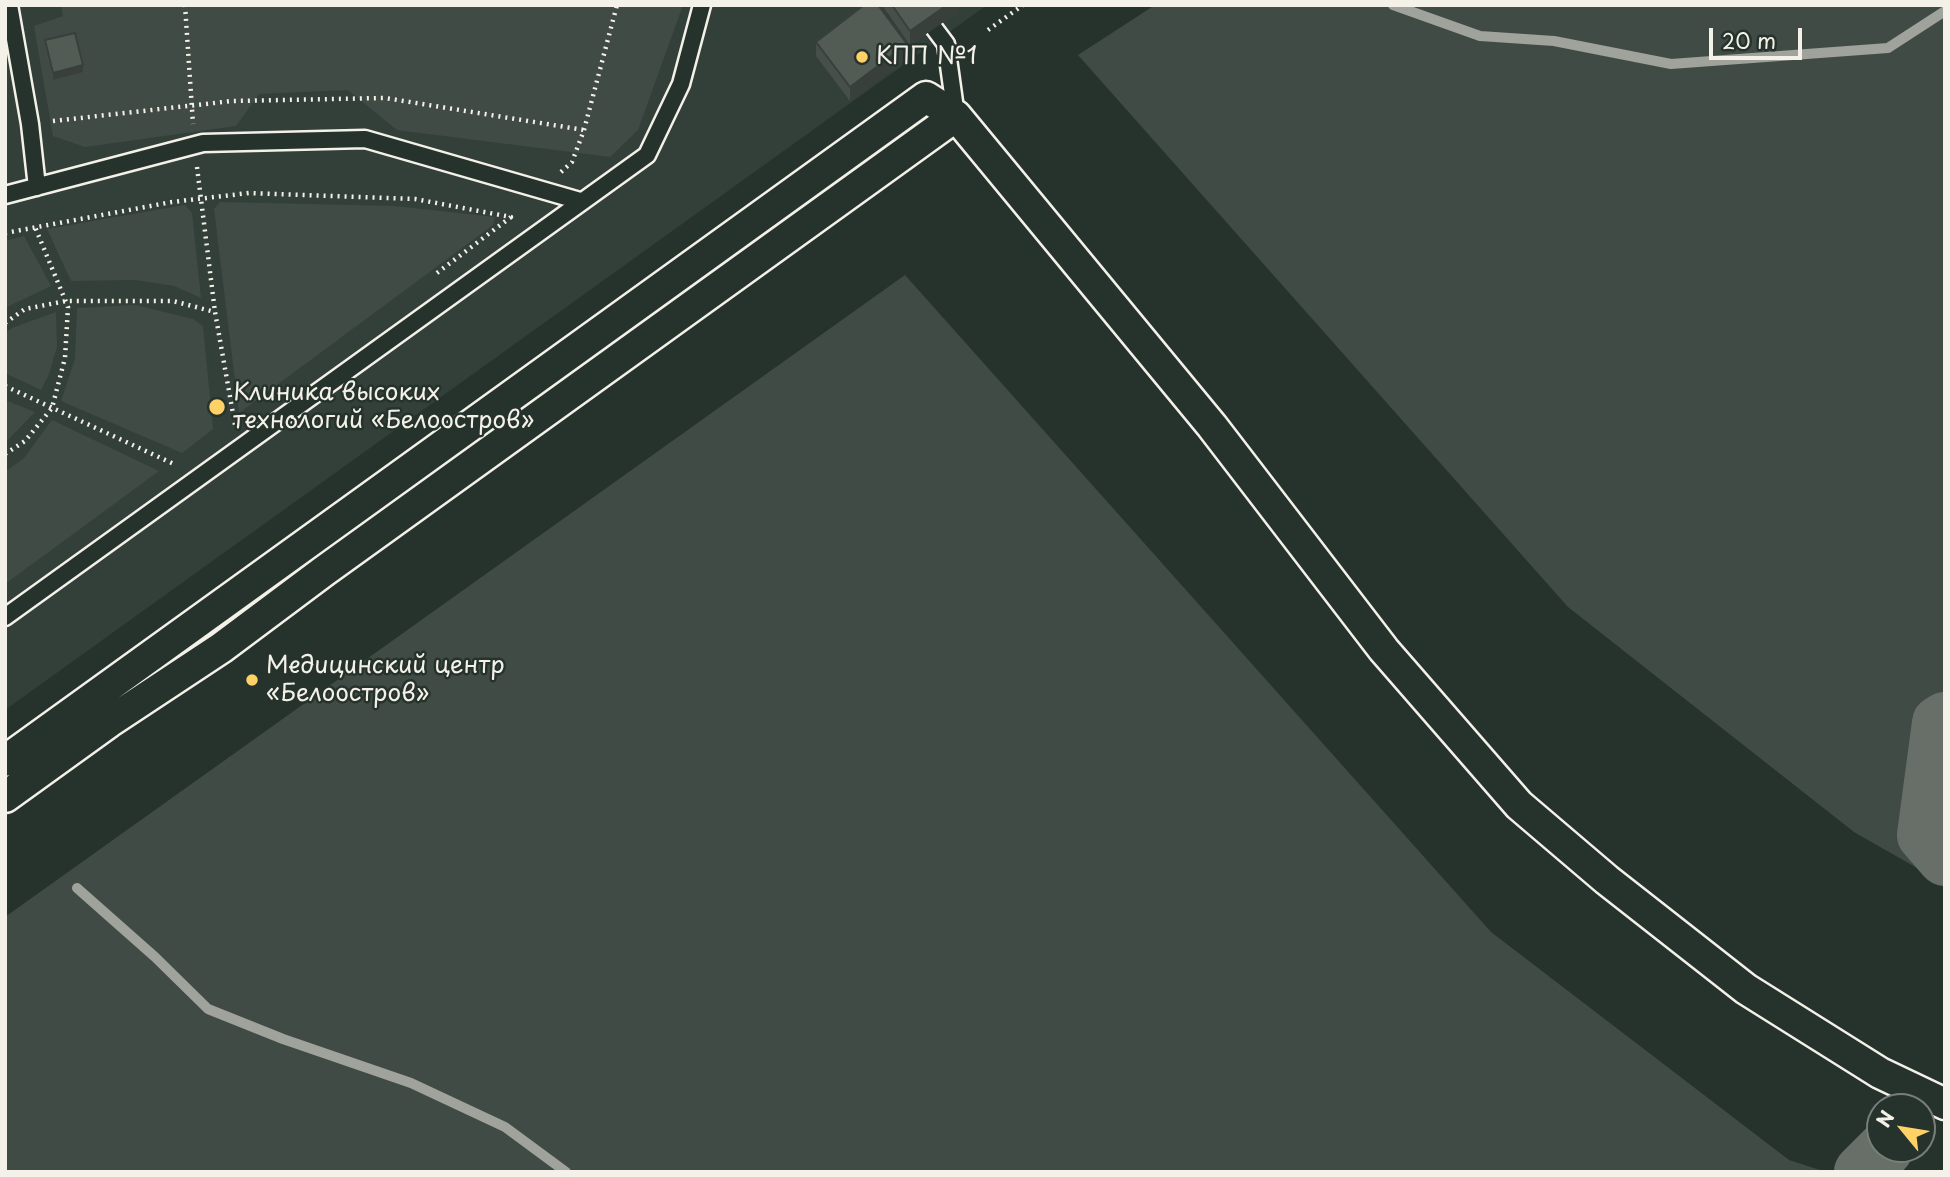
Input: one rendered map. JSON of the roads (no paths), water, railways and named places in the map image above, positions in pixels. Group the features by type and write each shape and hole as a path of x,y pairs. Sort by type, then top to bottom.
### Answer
{"street":[{"path":"5,761 926,97 956,116 1212,426 1384,650 1518,805 1607,880 1746,989 1880,1073 1945,1104"},
{"path":"5,797 109,722 221,648 956,116"}],"lane":[{"path":"9,5 30,124 37,187"},
{"path":"5,617 647,155 681,84 702,5"},
{"path":"934,28 946,44 956,116"},
{"path":"5,195 203,143 365,139 580,201"}],"waterway":[{"path":"1393,5 1480,36 1554,41 1671,64 1888,48 1945,11"},
{"path":"1945,720 1940,723 1925,835 1945,858"},
{"path":"77,888 155,957 208,1009 283,1039 411,1083 505,1127 566,1172"},
{"path":"1862,1172 1871,1163"}],"place":[{"name":"КПП №1","path":"862,57"},
{"name":"Клиника высоких технологий «Белоостров»","path":"217,407"},
{"name":"Медицинский центр «Белоостров»","path":"252,680"}]}
